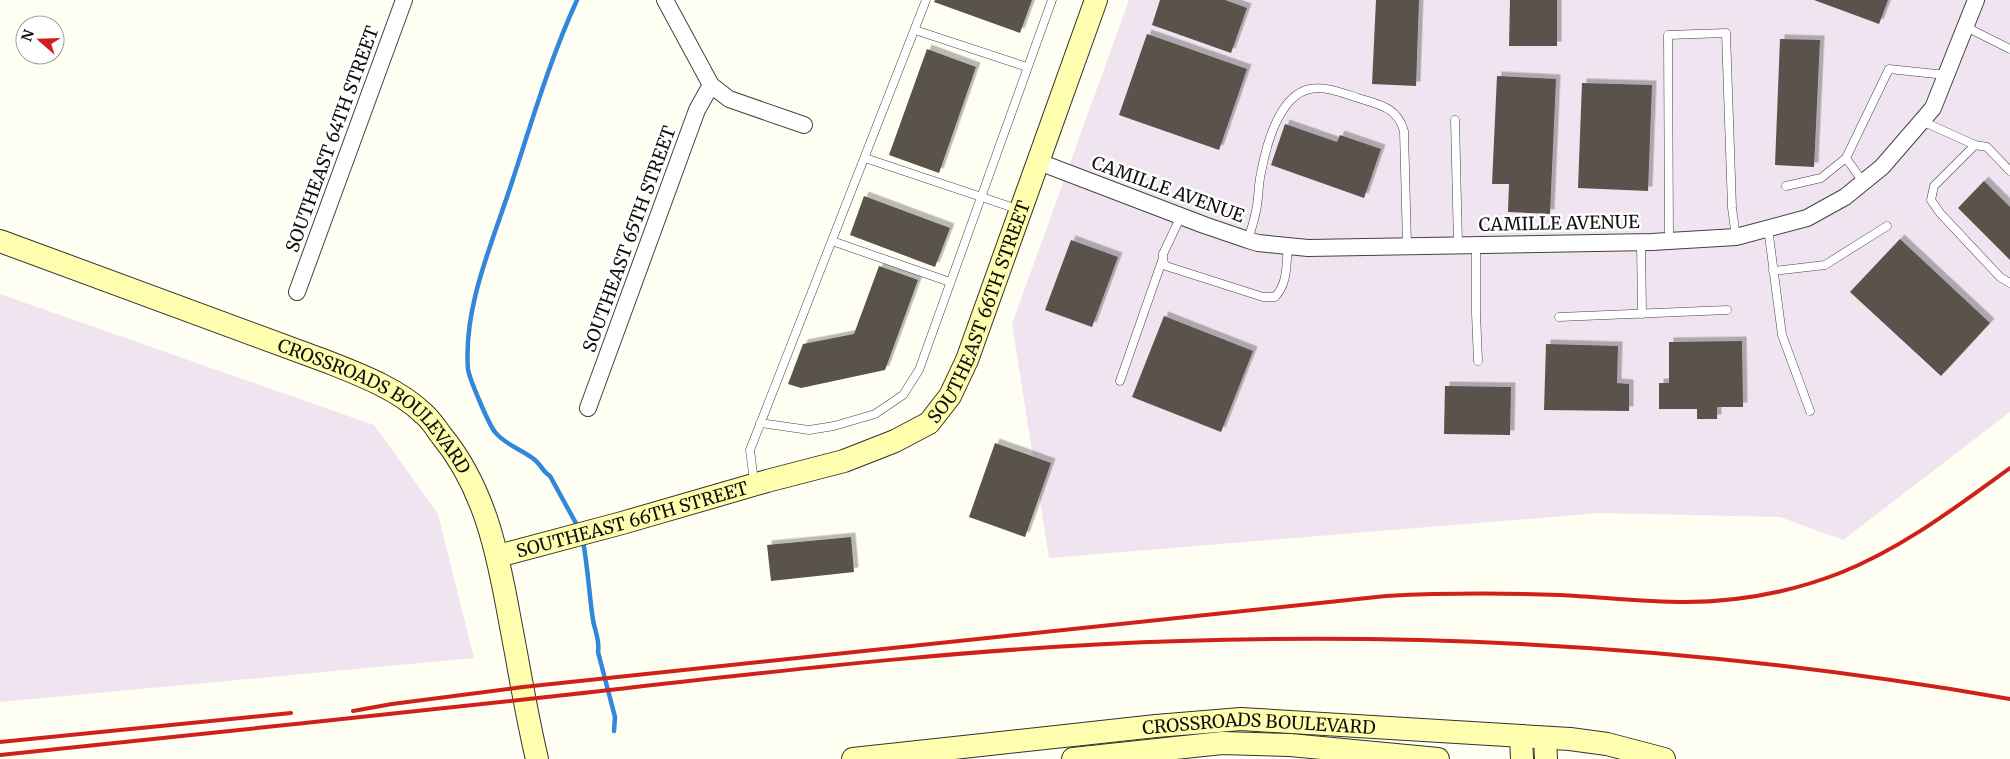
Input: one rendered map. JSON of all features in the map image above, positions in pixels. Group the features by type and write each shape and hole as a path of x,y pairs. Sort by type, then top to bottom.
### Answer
{"main road":[{"name":"SOUTHEAST 66TH STREET","path":"498,556 622,523 754,484 844,461 895,441 929,423 950,396 966,360 1096,0"},
{"name":"CROSSROADS BOULEVARD","path":"0,241 366,377 399,395 424,414 451,446 465,469 484,510 498,556 536,759"},
{"name":"CROSSROADS BOULEVARD","path":"853,759 1146,727 1240,719 1521,736 1546,748 1607,744 1664,759"},
{"path":"1521,736 1522,759"},
{"name":"CROSSROADS BOULEVARD","path":"1073,759 1222,743 1290,745 1438,759"}],"street":[{"name":"SOUTHEAST 64TH STREET","path":"297,292 404,0"},
{"path":"665,0 711,85 729,99 804,125"},
{"name":"CAMILLE AVENUE","path":"1039,162 1180,216 1258,243 1308,248 1641,242 1736,237 1808,218 1845,197 1882,167 1933,108 1976,0"},
{"name":"SOUTHEAST 65TH STREET","path":"588,408 697,110 711,85"}],"lane":[{"path":"754,484 750,450 926,0"},
{"path":"760,423 809,430 834,426 875,414 903,395 919,370 1052,0"},
{"path":"1966,27 2010,50"},
{"path":"915,30 1027,67"},
{"path":"1669,241 1668,35 1726,33 1732,208 1736,237"},
{"path":"1786,186 1821,178 1846,158 1889,69 1946,75"},
{"path":"1248,240 1256,210 1264,156 1278,119 1284,106 1296,95 1310,89 1331,90 1375,103 1390,110 1400,118 1404,131 1407,245"},
{"path":"1455,120 1458,244"},
{"path":"1922,121 1987,148 2010,171"},
{"path":"1976,145 1934,186 1931,200 1940,213 1994,270 2010,283"},
{"path":"865,158 982,195 1021,210"},
{"path":"1846,158 1864,182"},
{"path":"1120,382 1163,254 1180,216"},
{"path":"1773,272 1825,265 1886,226"},
{"path":"1768,228 1782,335 1810,411"},
{"path":"832,241 950,282"},
{"path":"1641,242 1642,314"},
{"path":"1476,244 1478,360"},
{"path":"1163,258 1166,266 1262,297 1275,297 1282,289 1285,280 1288,246"},
{"path":"1559,318 1727,310"}],"shaded area":[{"path":"1129,0 2010,0 2010,412 1843,540 1780,517 1599,513 1049,558 1012,324"},
{"path":"0,294 374,425 438,514 474,658 0,702"}],"building":[{"path":"935,0 1032,0 1020,33 934,2"},
{"path":"1160,0 1225,0 1247,8 1231,53 1152,25"},
{"path":"1376,0 1419,0 1416,86 1372,84"},
{"path":"1510,0 1557,0 1557,46 1509,46"},
{"path":"1814,0 1888,0 1879,24"},
{"path":"1147,34 1247,69 1219,150 1119,115"},
{"path":"1780,39 1820,40 1814,167 1775,165"},
{"path":"927,49 976,67 939,173 889,155"},
{"path":"1497,76 1556,79 1550,214 1508,212 1509,184 1492,184"},
{"path":"1582,83 1652,85 1648,191 1578,188"},
{"path":"1285,124 1337,142 1340,135 1381,149 1364,198 1271,165"},
{"path":"1984,181 2010,207 2010,260 1958,208"},
{"path":"864,196 950,228 935,267 850,235"},
{"path":"1900,239 1990,323 1941,376 1850,292"},
{"path":"1071,240 1118,257 1092,327 1045,310"},
{"path":"879,266 918,280 885,370 801,388 788,384 803,344 854,334"},
{"path":"1164,316 1253,351 1221,432 1132,397"},
{"path":"1742,341 1743,407 1717,407 1717,419 1697,419 1697,409 1659,409 1659,383 1669,383 1669,342"},
{"path":"1546,344 1618,346 1617,383 1629,384 1629,411 1544,410"},
{"path":"1445,386 1511,387 1510,435 1444,434"},
{"path":"995,443 1051,463 1025,537 969,517"},
{"path":"851,537 854,572 771,581 767,545"}],"waterway":[{"path":"577,0 550,67 481,274 470,322 468,369 492,428 499,437 535,460 550,476 578,527"},
{"path":"583,541 593,620 598,640 598,652 615,717 614,731"}],"railway":[{"path":"353,711 523,687 1386,596 1516,594 1685,602 1744,598 1783,591 1821,580 1886,552 1928,526 2010,468"},
{"path":"0,755 873,662 1027,649 1181,641 1389,640 1597,649 1701,657 1804,668 2010,699"},
{"path":"0,742 291,713"}]}
